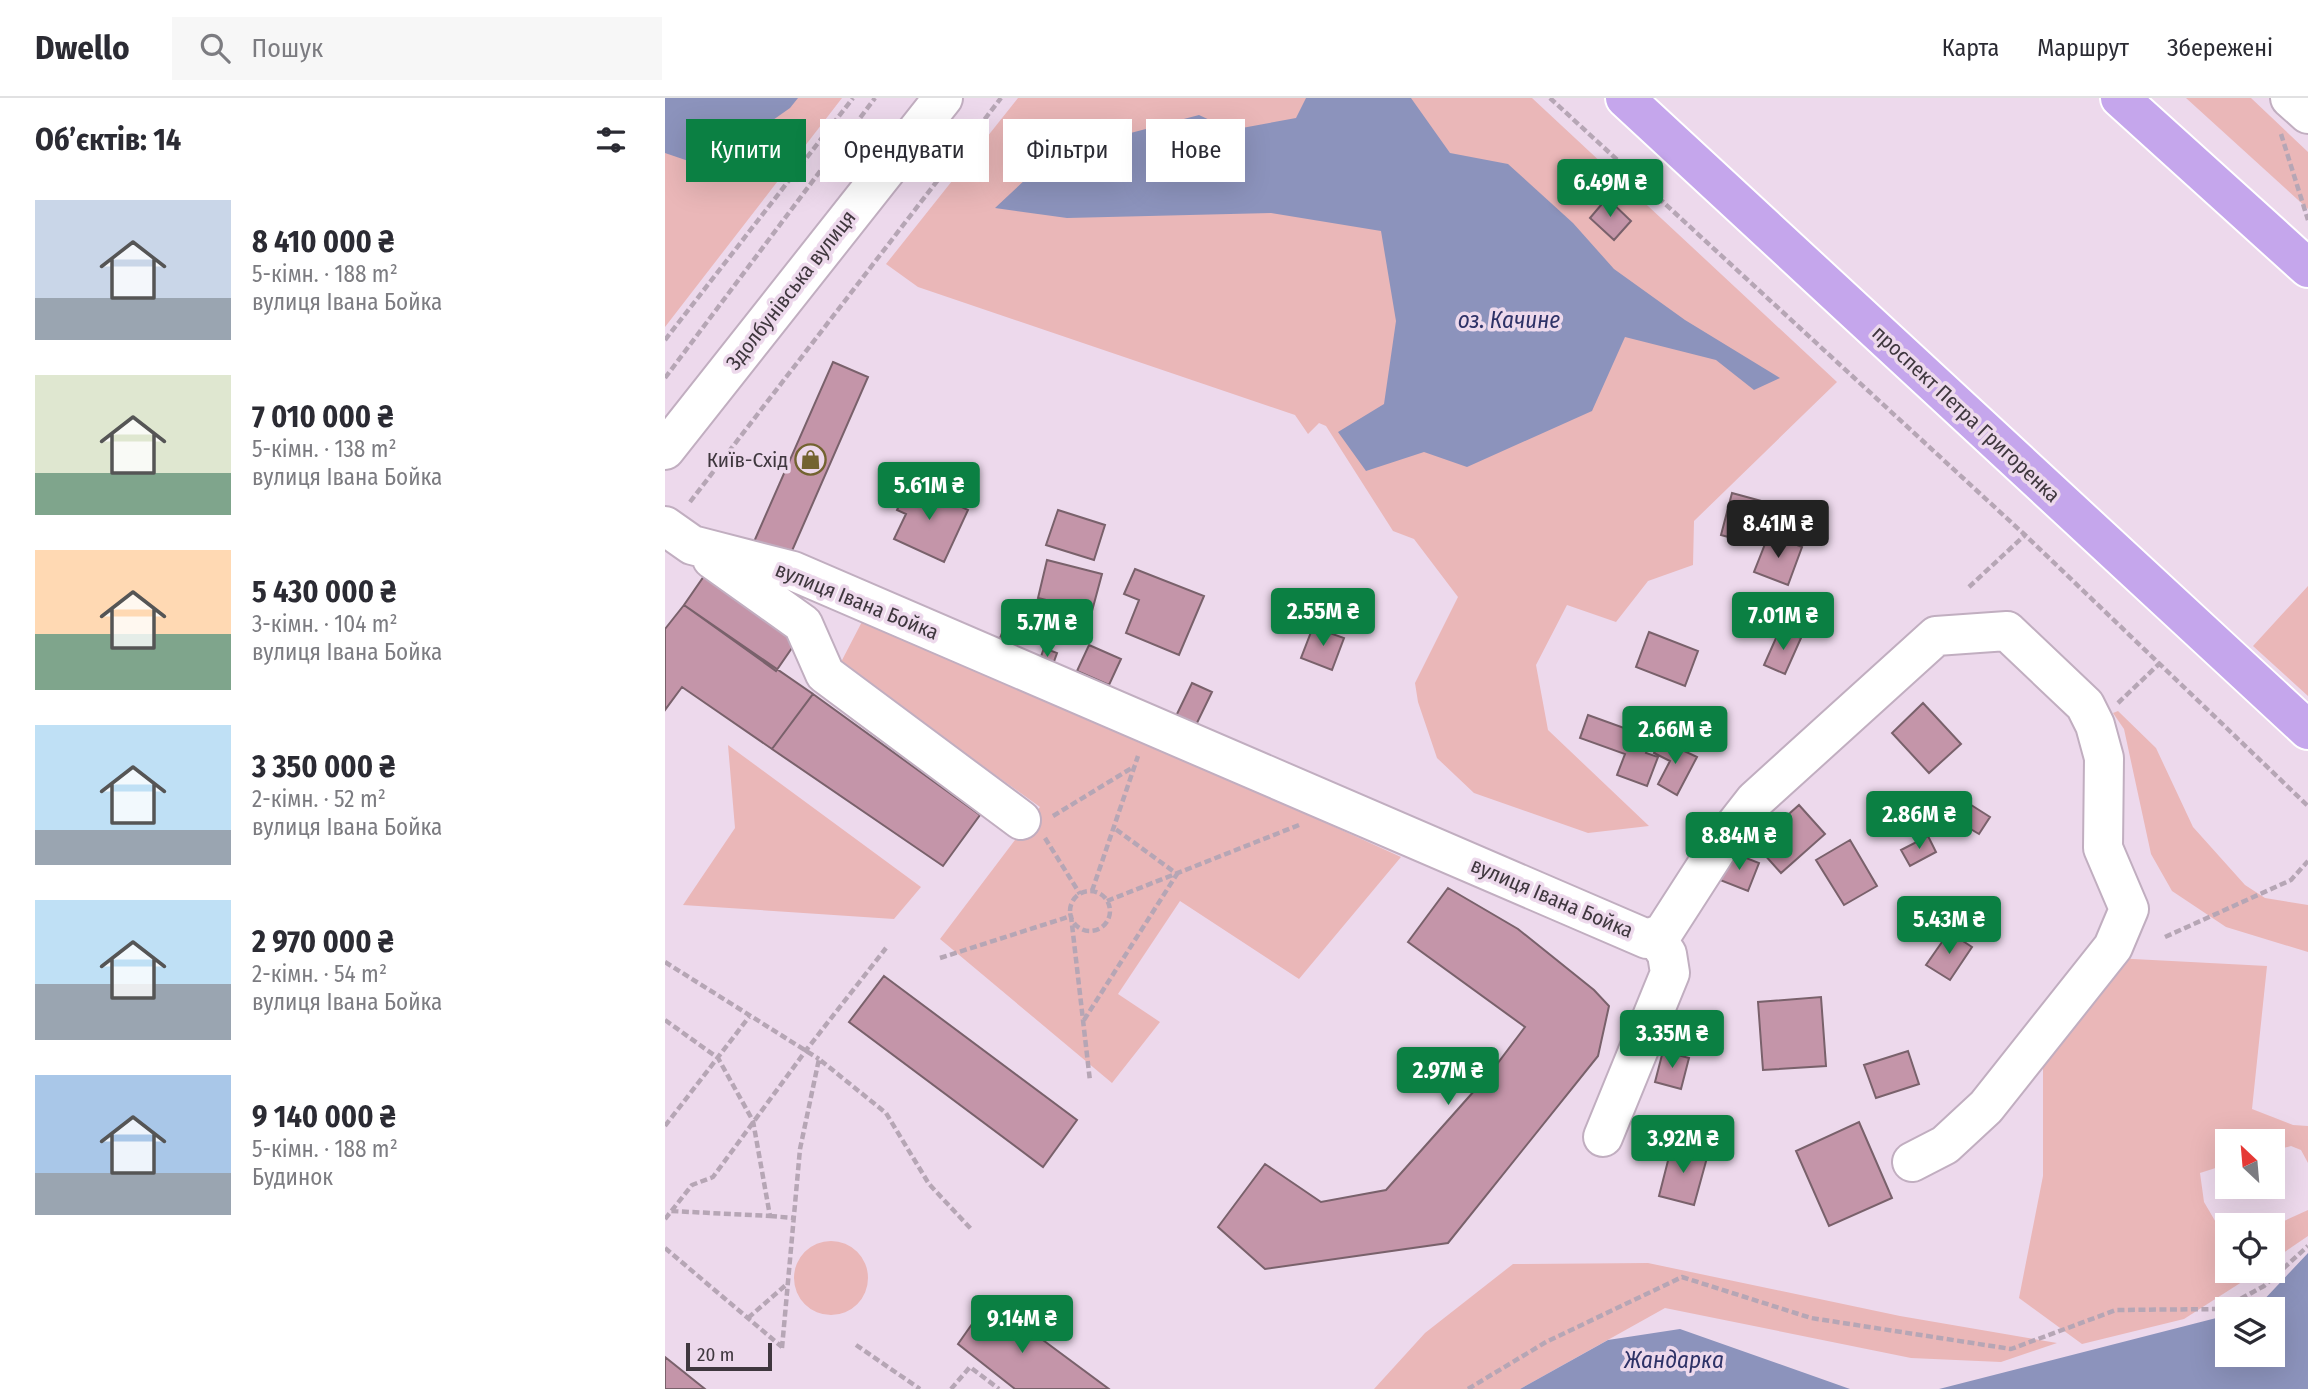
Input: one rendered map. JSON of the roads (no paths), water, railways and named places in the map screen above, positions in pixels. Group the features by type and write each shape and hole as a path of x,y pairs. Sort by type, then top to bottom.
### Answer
{"main road":[{"name":"проспект Петра Григоренка","path":"1625,98 2308,730"},
{"path":"2120,98 2308,268"}],"street":[{"name":"Здолбунівська вулиця","path":"665,450 943,98"},
{"name":"вулиця Івана Бойка","path":"676,534 793,571 1647,939 1656,938 1663,933 1719,846 1755,800 1936,636 1998,629 2016,637 2085,705 2095,726 2104,758 2103,848 2129,909 2113,947 1986,1107 1945,1144 1912,1162"},
{"path":"676,534 803,624 825,674 1029,823"},
{"path":"1603,1137 1670,973 1667,954 1656,938"}],"water":[{"path":"665,98 798,98 790,108 774,119 686,119 686,160 665,153"},
{"name":"оз. Качине","path":"1306,98 1411,98 1450,153 1508,164 1573,223 1614,269 1685,320 1780,378 1754,390 1716,360 1625,337 1592,411 1467,467 1424,452 1366,471 1338,432 1384,404 1396,321 1381,231 1271,213 1067,218 995,208 1023,182 1132,182 1132,133 1146,129 1146,182 1245,182 1245,127 1296,118"},
{"name":"оз. Качине","path":"1199,115 1208,119 1184,119"},
{"path":"2308,1253 2308,1389 1939,1389 2215,1318 2215,1367 2285,1367 2285,1297 2267,1297 2280,1283 2285,1283 2285,1277"},
{"name":"Жандарка","path":"1680,1329 1850,1389 1520,1389 1608,1340"}],"place":[{"name":"Київ-Схід","path":"811,460"}]}
